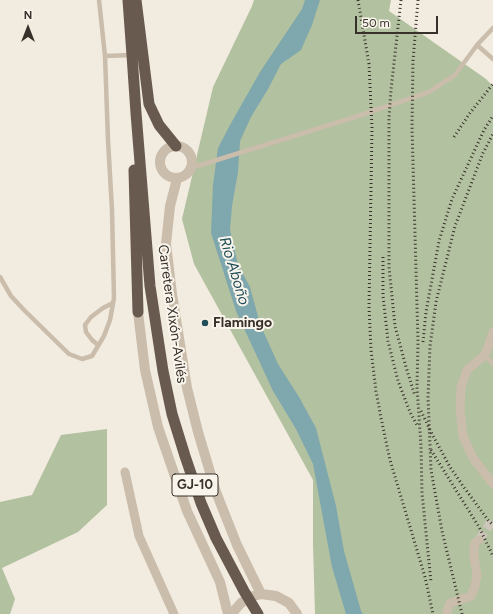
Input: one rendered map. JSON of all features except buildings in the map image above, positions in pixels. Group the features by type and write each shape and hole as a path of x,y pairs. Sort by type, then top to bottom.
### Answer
{"highway":[{"name":"Carretera Xixón-Avilés","path":"128,0 150,286 163,371 172,414 202,504 216,538 258,614"},
{"path":"136,0 149,104 159,125 176,146"},
{"path":"136,113 133,160 138,312"}],"street":[{"path":"176,146 186,149 192,158 191,168 186,176 177,179 167,176 163,173 161,168 160,158 162,153 166,149 176,146"},
{"path":"177,179 170,206 166,244 172,294 187,388 198,432 216,492 237,546 261,594"},
{"path":"138,312 145,370 158,427 187,511 220,582 228,614"},
{"path":"493,332 485,355 467,370 461,388 460,409 463,436 473,458 493,484"},
{"path":"125,472 139,536 174,614"},
{"path":"447,614 450,603 471,596 477,575 474,549 475,544 480,540"},
{"path":"233,614 241,603 250,597 261,594 276,596 289,603 297,614"}],"lane":[{"path":"0,277 11,296 69,354 82,359 92,356 104,336 110,320 114,298 112,210 105,56 99,0"},
{"path":"191,168 355,117 429,92 455,75 477,45 493,28"},
{"path":"477,45 491,58"},
{"path":"105,56 132,55"},
{"path":"98,345 86,332 85,325 91,317 113,303"},
{"path":"485,355 493,364"}],"green space":[{"path":"254,0 391,0 389,11 486,79 493,86 493,614 315,614 313,480 194,264 182,219 213,87"},
{"path":"107,429 107,505 78,532 2,568 15,599 10,614 0,614 0,502 32,495 61,435"}],"water":[{"name":"Rio Aboño","path":"305,0 320,0 312,25 301,50 281,64 251,117 240,141 238,172 232,206 230,230 238,265 250,287 260,324 278,364 299,397 316,428 336,506 344,551 363,614 346,614 332,567 313,464 296,429 273,391 236,311 211,233 213,185 218,148 260,72 302,9"}],"tunnel":[{"path":"479,540 493,519"}],"railway":[{"path":"358,0 369,64 372,128 369,307 371,350 376,391 390,460 425,577 433,614"},
{"path":"401,0 389,118 389,267 395,326 415,396"},
{"path":"418,0 413,61 412,127 418,342 417,387 421,446 422,493 431,582"},
{"path":"454,137 470,113 493,84"},
{"path":"423,342 426,312 439,241 452,199 484,130 493,116"},
{"path":"462,614 442,531 431,470 428,398 430,346 436,302 455,226 483,153 493,134"},
{"path":"383,257 383,296 388,341 398,381 410,412 418,427"},
{"path":"421,411 450,467 493,525"},
{"path":"431,450 479,527 493,556"}],"place":[{"name":"Flamingo","path":"205,323"}]}
